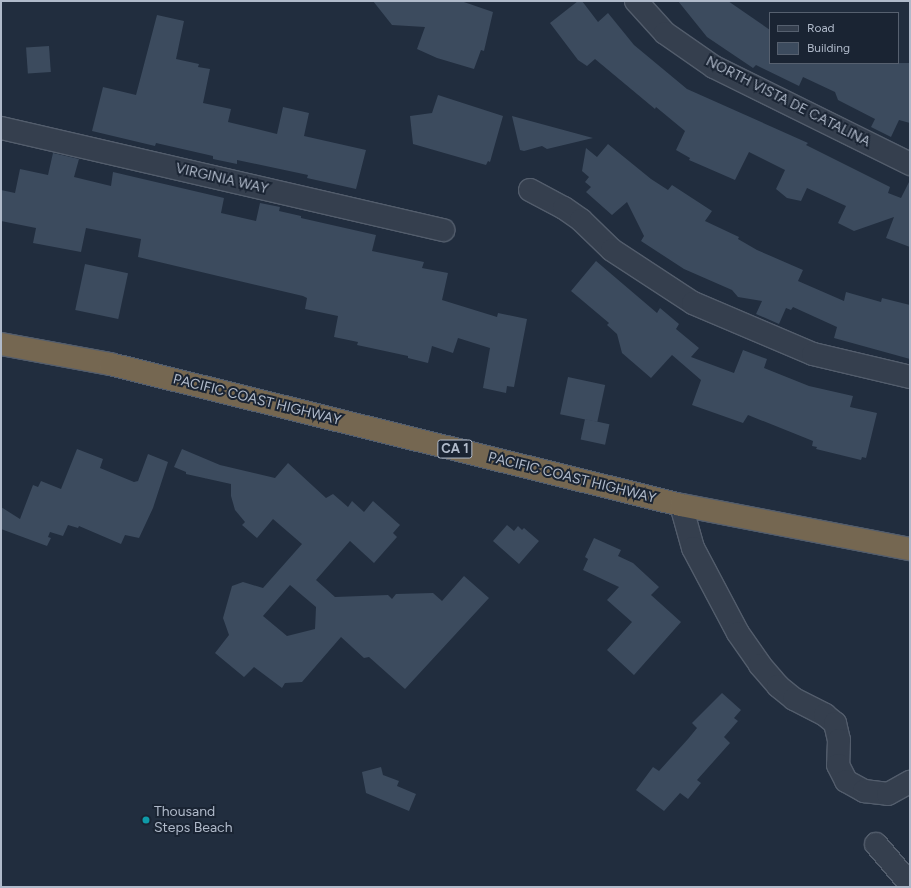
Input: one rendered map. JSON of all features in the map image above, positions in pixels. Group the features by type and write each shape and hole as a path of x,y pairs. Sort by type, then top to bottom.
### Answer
{"highway":[{"name":"PACIFIC COAST HIGHWAY","path":"1,344 117,366 682,504 910,549"}],"street":[{"name":"NORTH VISTA DE CATALINA","path":"636,1 665,33 714,67 910,164"},
{"name":"VIRGINIA WAY","path":"1,128 443,230"},
{"path":"530,190 564,208 581,220 612,250 693,303 813,354 910,377"},
{"path":"682,504 693,548 738,633 760,665 778,686 794,699 826,715 835,723 839,740 838,765 846,781 864,791 888,794 910,782"},
{"path":"876,844 910,884"}],"building":[{"path":"373,1 461,1 493,12 484,51 481,50 474,69 437,58 417,49 425,27 392,25"},
{"path":"578,1 582,1 598,22 608,13 634,45 687,89 808,143 806,145 890,187 888,193 901,198 910,180 910,247 886,238 894,217 854,231 838,223 846,206 807,188 801,201 787,198 776,189 785,170 749,152 735,180 689,160 690,158 676,150 685,131 656,107 655,109 595,59 587,66 578,60 550,23"},
{"path":"678,1 728,1 769,29 769,64 910,63 910,123 899,120 891,137 871,127 875,119 838,100 835,92 803,77 799,86 756,65 753,68 707,37"},
{"path":"157,15 184,21 176,59 199,64 198,67 210,69 203,103 231,109 228,122 277,134 283,107 309,113 304,136 366,150 356,189 307,178 308,175 237,160 237,164 213,159 213,156 156,143 155,146 92,131 103,87 136,95"},
{"path":"49,46 51,72 28,74 26,48"},
{"path":"438,95 503,116 490,162 488,161 486,165 413,144 410,116 432,113"},
{"path":"512,116 593,138 547,149 542,146 524,151 520,150"},
{"path":"608,144 651,179 668,190 672,185 712,211 705,221 739,237 738,239 757,250 803,270 798,281 844,301 846,292 881,302 882,298 910,305 910,359 834,338 837,327 793,307 791,310 786,308 779,324 756,314 762,301 738,297 732,290 684,269 641,241 644,236 627,202 612,215 586,192 591,187 585,182 589,177 582,171 586,148 597,157"},
{"path":"53,153 79,159 74,177 111,186 113,172 224,198 221,213 256,221 260,203 280,207 279,211 301,216 301,218 376,235 372,251 424,262 422,268 448,273 442,300 497,317 498,313 527,319 514,387 507,386 506,393 483,388 490,348 458,338 453,353 432,346 428,363 408,358 408,356 357,345 358,342 334,337 338,316 305,309 307,298 303,296 138,257 141,239 86,228 81,252 33,243 36,228 1,221 1,190 15,193 20,169 48,175"},
{"path":"596,261 657,313 660,308 679,324 676,329 699,348 691,357 734,373 743,350 767,359 764,368 809,386 853,396 850,407 877,413 866,458 862,457 861,460 816,449 817,447 812,446 813,441 748,415 743,423 692,405 701,380 672,355 651,378 622,353 617,334 607,325 609,323 571,291"},
{"path":"85,264 128,273 118,319 75,310"},
{"path":"568,377 605,385 597,422 560,414"},
{"path":"585,419 609,424 605,445 581,440"},
{"path":"77,449 103,459 100,468 134,482 138,481 148,454 168,462 153,508 139,538 125,535 121,544 79,526 78,528 68,525 63,536 50,532 48,537 51,538 47,546 1,529 1,507 20,519 33,485 38,487 41,481 61,489"},
{"path":"182,449 220,465 275,478 288,463 326,498 333,494 348,507 352,501 364,512 373,501 400,525 393,533 397,537 374,563 350,541 316,580 335,597 388,595 392,599 396,594 433,593 442,601 464,576 489,598 405,689 369,657 364,658 341,637 302,682 285,683 282,688 254,667 244,677 215,653 229,635 223,618 232,586 243,582 263,588 302,544 273,519 257,538 242,525 245,522 235,510 231,496 231,484 186,474 186,472 174,467","holes":["290,585 316,607 315,629 287,636 263,616"]},
{"path":"507,525 514,531 518,526 522,530 524,528 539,541 519,564 493,541"},
{"path":"594,538 621,550 618,556 633,563 659,587 651,595 681,622 634,675 607,650 632,622 607,600 619,587 583,570 588,559 585,557"},
{"path":"722,693 741,710 734,718 738,721 724,737 730,743 697,780 701,783 688,799 680,793 664,811 636,790 653,767 659,771 688,739 697,728 692,723"},
{"path":"381,767 383,775 399,781 397,786 416,794 409,811 366,793 362,772"}],"place":[{"name":"Thousand Steps Beach","path":"146,820"}]}
